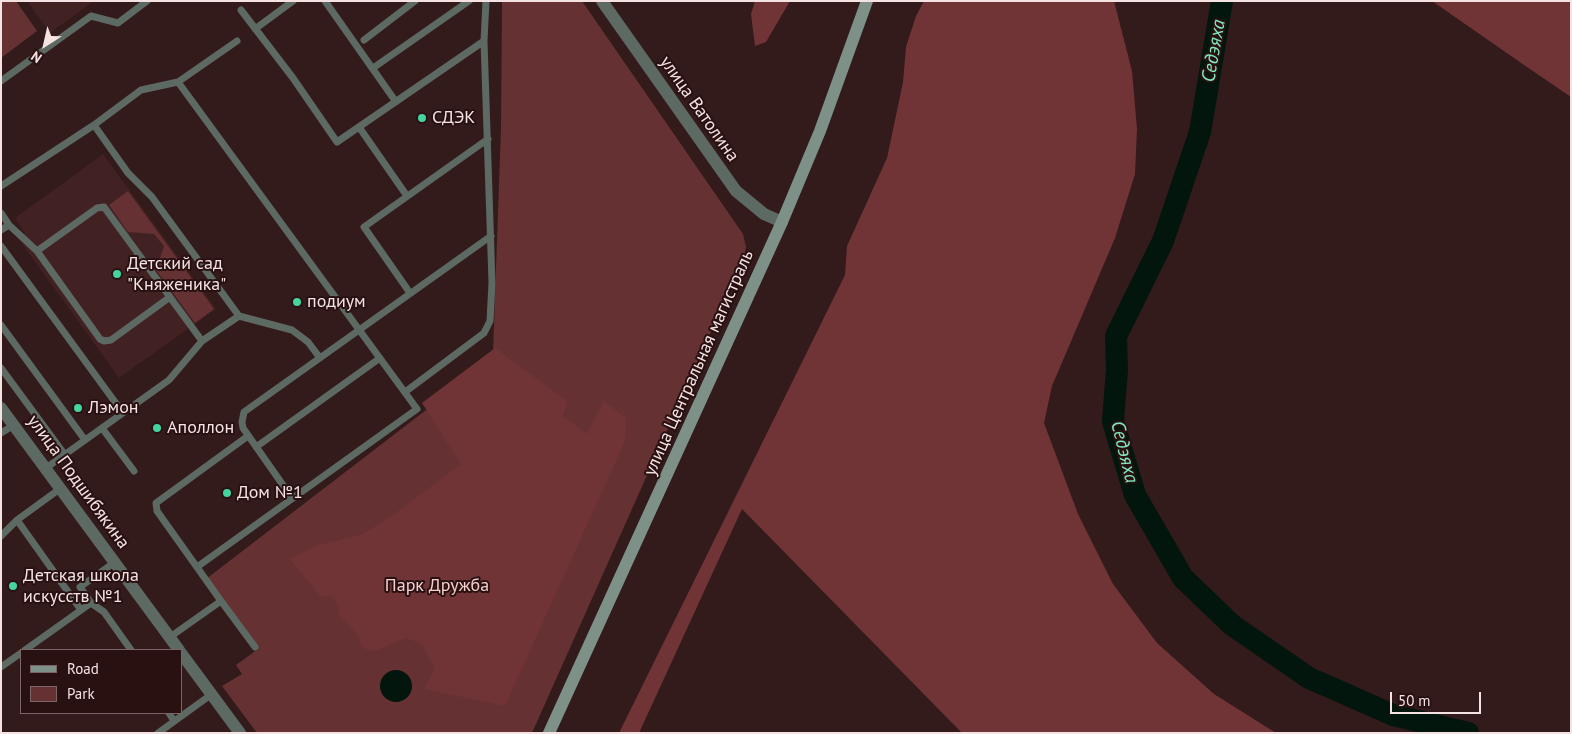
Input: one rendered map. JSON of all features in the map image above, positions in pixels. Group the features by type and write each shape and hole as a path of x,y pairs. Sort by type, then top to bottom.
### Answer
{"main road":[{"name":"улица Центральная магистраль","path":"549,733 782,222 820,131 868,1"}],"street":[{"name":"улица Ватолина","path":"602,1 736,191 764,214 782,222"},
{"name":"улица Подшибякина","path":"1,408 178,649"},
{"name":"улица Подшибякина","path":"182,655 240,733"}],"lane":[{"path":"1,81 91,16 118,23 147,1"},
{"path":"255,29 293,1"},
{"path":"325,1 396,102"},
{"path":"364,40 415,1"},
{"path":"373,68 469,1"},
{"path":"405,392 488,328 492,283 484,41 486,1"},
{"path":"241,10 294,78 338,142 484,41"},
{"path":"1,186 94,125 141,90 178,82 237,41"},
{"path":"178,82 418,409 197,567"},
{"path":"94,125 128,173 152,197 239,316 292,330 308,342 320,358"},
{"path":"359,128 407,196"},
{"path":"410,293 364,227 488,139"},
{"path":"37,251 97,208 104,208 202,341"},
{"path":"1,213 9,225 37,251 100,339 104,341 111,340 170,297"},
{"path":"1,230 9,225"},
{"path":"292,498 248,436 242,422 247,409 491,236"},
{"path":"1,246 123,413"},
{"path":"46,468 168,380 202,341 239,316"},
{"path":"1,325 85,440"},
{"path":"256,447 380,358"},
{"path":"1,368 65,455"},
{"path":"1,434 14,425"},
{"path":"102,428 134,471"},
{"path":"248,436 156,503 157,511 255,647"},
{"path":"1,536 17,520 61,488"},
{"path":"17,520 81,610"},
{"path":"64,585 80,587 115,562"},
{"path":"80,587 91,603 104,612 130,649"},
{"path":"170,637 221,601"},
{"path":"26,649 91,603"},
{"path":"1,667 20,654"},
{"path":"158,733 212,694"},
{"path":"170,714 174,721"}],"shaded area":[{"path":"27,1 94,1 50,33"},
{"name":"Детский сад \"Княженика\"","path":"103,154 216,309 119,378 18,238 25,233 15,218"},
{"path":"396,670 407,675 412,686 407,697 396,702 385,697 380,686 385,675"}],"green space":[{"path":"1,1 16,1 37,31 1,58"},
{"name":"Парк Дружба","path":"502,1 582,1 743,234 746,247 744,258 532,733 257,733 222,686 242,674 236,665 258,649 206,579 426,410 493,352 501,128"},
{"path":"755,1 790,1 766,42 755,46 751,14"},
{"path":"924,1 1114,1 1132,71 1137,129 1135,174 1115,238 1052,386 1044,423 1078,514 1113,584 1157,643 1214,694 1276,733 962,733 742,509 639,733 619,733 845,275 847,246 887,158 903,82 906,47 916,16"},
{"path":"1432,1 1571,1 1571,97 1524,65"},
{"path":"128,191 214,309 195,323 156,270 164,246 154,234 128,232 109,205"},
{"path":"495,348 567,401 563,416 587,434 604,401 626,418 625,441 505,706 424,689 435,669 422,644 406,638 374,651 362,648 358,635 339,615 337,603 331,596 321,597 290,559 318,545 361,535 393,515 461,464 422,403"}],"waterway":[{"name":"Седэяха","path":"1222,1 1200,132 1163,241 1116,336 1117,370 1113,421 1135,495 1183,578 1232,625 1309,678 1393,715 1468,733"}],"place":[{"name":"СДЭК","path":"422,118"},
{"name":"Детский сад \"Княженика\"","path":"117,274"},
{"name":"подиум","path":"297,302"},
{"name":"Лэмон","path":"78,408"},
{"name":"Аполлон","path":"157,428"},
{"name":"Дом №1","path":"227,493"},
{"name":"Детская школа искусств №1","path":"13,586"}]}
